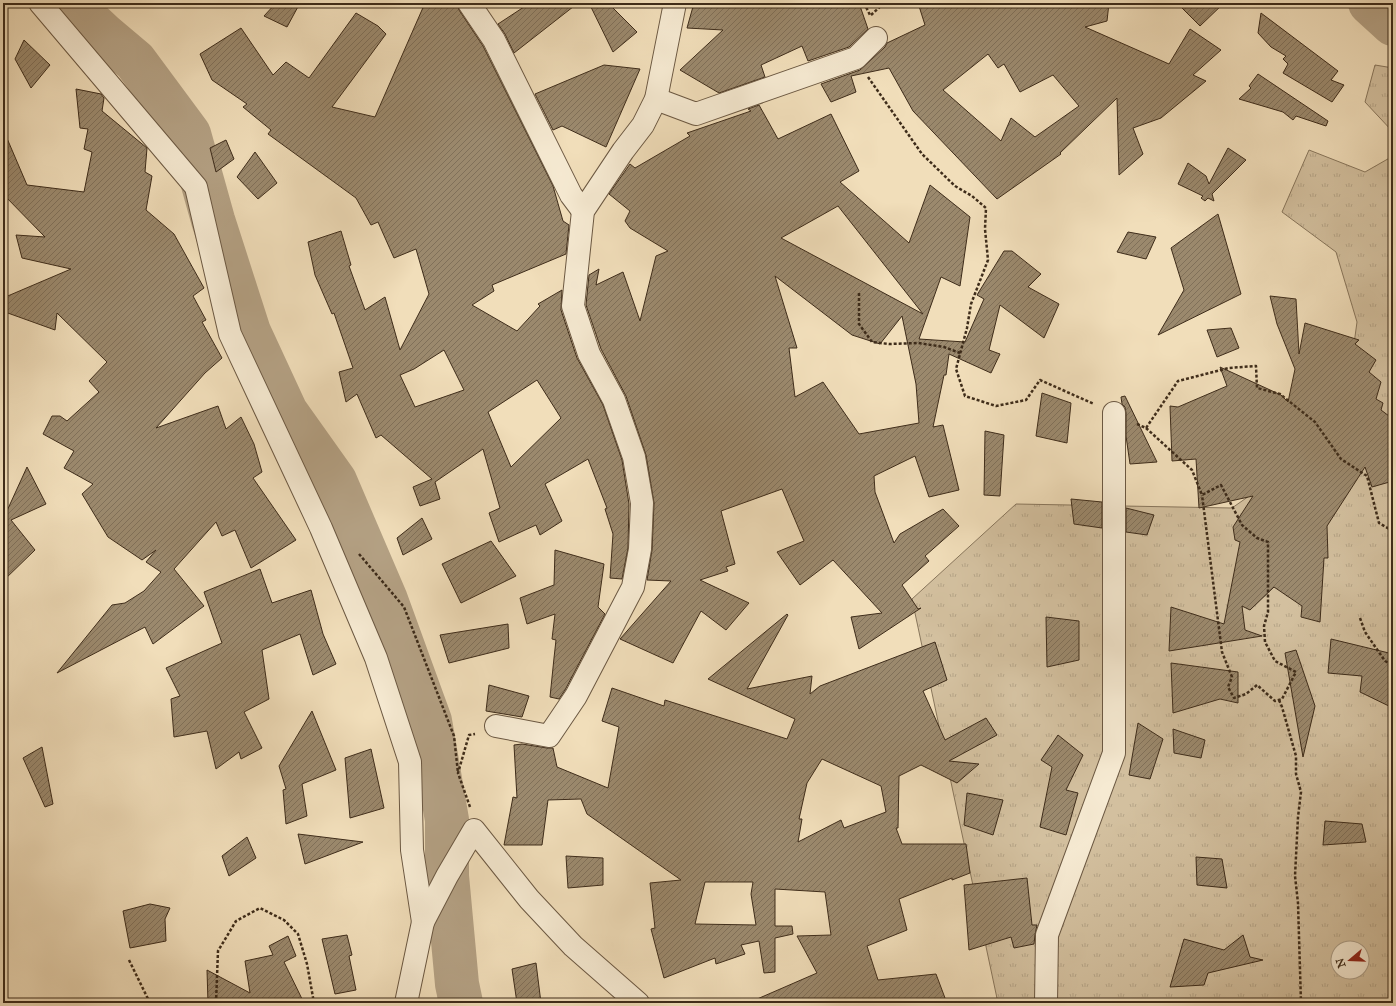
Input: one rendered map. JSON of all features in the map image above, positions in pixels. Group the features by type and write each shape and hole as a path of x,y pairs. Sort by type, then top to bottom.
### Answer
{"street":[{"path":"40,3 196,187 230,334 321,528 355,607 376,658 410,762 412,850 423,922"},
{"path":"469,3 494,40 571,195 583,211"},
{"path":"496,726 549,736 576,696 633,587 640,549 642,503 634,457 614,400 589,354 573,306 583,211 623,151 643,125 656,99 675,3"},
{"path":"656,99 696,114 856,58 876,38"},
{"path":"1046,1003 1047,935 1114,753 1114,413"},
{"path":"406,1003 423,922 447,876 474,830 528,899 573,946 638,1003"}],"path":[{"path":"870,15 884,3"},
{"path":"856,58 922,154 955,186 972,196 986,208 985,229 988,260 971,304 967,328 956,369 965,396 996,406 1026,400 1040,380 1146,428 1192,470 1202,495 1222,652 1232,677 1228,687 1234,698 1246,694 1257,685 1276,701 1282,699 1296,672 1275,661 1265,642 1264,626 1268,612 1268,542 1257,538 1242,525 1221,485 1202,495"},
{"path":"859,293 859,324 872,342 889,344 918,343 944,347 960,353"},
{"path":"1146,428 1178,381 1229,368 1256,366 1257,388 1280,394 1315,422 1341,459 1367,476 1378,523 1393,531"},
{"path":"358,552 404,607 454,736 458,773 473,816 474,830"},
{"path":"1360,618 1365,632 1377,650 1385,661 1393,665"},
{"path":"1279,700 1296,756 1296,774 1301,792 1298,817 1295,876 1298,903 1301,1003"},
{"path":"458,773 469,735 496,726"},
{"path":"216,1003 218,952 236,921 260,908 284,920 298,934 307,964 314,1003"},
{"path":"129,960 150,1003"}],"green space":[{"path":"1375,65 1393,68 1393,132 1365,102"},
{"path":"1309,150 1365,172 1393,156 1393,1003 998,1003 912,599 1016,504 1232,508 1342,431 1357,322 1336,252 1282,212"}],"building":[{"path":"276,3 300,3 287,27 264,16"},
{"path":"425,3 457,3 459,10 483,46 553,186 563,221 569,225 566,254 492,285 494,291 472,305 517,331 540,306 538,304 562,290 561,310 577,358 603,405 622,460 629,504 628,548 622,579 610,578 613,534 605,509 607,508 588,459 545,484 562,521 540,535 536,525 499,542 489,513 500,508 483,449 435,482 440,499 420,506 413,487 432,479 381,435 376,438 357,394 346,402 339,372 353,368 334,313 332,314 315,275 308,242 341,231 351,265 349,266 365,310 385,297 400,350 429,294 416,249 394,258 378,222 371,225 356,198 268,134 271,130 243,107 247,104 212,80 200,54 241,28 273,75 286,62 309,78 356,13 378,26 386,34 332,107 375,117","holes":["444,350 464,390 415,407 400,375 414,369","537,380 561,418 511,467 488,412"]},
{"path":"530,3 578,3 514,53 505,34 498,24"},
{"path":"589,3 608,3 637,32 613,52"},
{"path":"694,3 859,3 868,29 849,47 808,61 802,46 761,65 765,77 719,93 680,70 723,30 687,28"},
{"path":"918,3 1109,3 1107,21 1085,27 1169,64 1190,29 1221,50 1193,75 1206,81 1161,118 1133,128 1143,154 1119,175 1117,98 1060,153 1061,154 997,199 913,111 889,68 851,76 856,92 831,102 821,84 860,70 885,47 887,43 925,25","holes":["988,54 998,68 1004,64 1020,92 1053,75 1079,106 1035,137 1011,118 1001,141 943,90"]},
{"path":"1177,3 1224,3 1200,26"},
{"path":"1261,13 1338,71 1331,80 1344,85 1332,102 1283,73 1288,64 1283,59 1286,56 1271,47 1258,33"},
{"path":"24,40 50,65 31,88 15,59"},
{"path":"604,65 640,69 606,147 562,126 553,130 535,94"},
{"path":"1258,74 1328,121 1326,126 1296,116 1293,120 1283,112 1239,99 1251,88 1249,86"},
{"path":"76,89 101,94 104,98 102,111 147,148 145,172 152,176 146,210 174,234 204,288 193,296 206,320 202,322 222,358 205,373 156,428 218,406 226,429 241,417 254,444 262,472 253,478 296,540 251,568 235,530 222,536 216,522 174,569 204,606 153,644 145,627 57,673 112,605 125,603 144,591 161,572 146,562 156,550 142,560 108,537 82,494 93,484 64,468 74,451 43,434 52,416 60,416 67,421 99,392 89,381 107,362 57,313 55,330 5,312 3,305 3,298 71,269 22,258 16,235 45,237 3,194 3,129 27,185 84,192 92,152 84,149 88,129 80,128"},
{"path":"759,105 778,139 831,114 859,171 840,182 909,243 930,185 970,217 960,286 941,277 919,339 965,342 984,299 977,295 1004,251 1012,251 1041,274 1028,287 1059,304 1044,338 1000,305 989,350 1000,354 991,373 949,354 946,375 944,375 933,427 943,425 959,490 929,497 915,456 874,476 875,492 894,543 900,534 943,509 959,526 925,556 929,561 902,585 918,609 921,608 859,649 851,617 882,613 833,560 800,585 777,552 804,541 782,489 721,511 735,564 726,567 728,571 700,580 749,603 726,630 701,611 673,663 620,639 671,581 647,580 652,550 654,503 646,455 626,396 601,349 586,305 589,275 599,269 596,285 623,272 640,321 656,256 668,251 630,228 625,221 630,211 609,194 630,164 635,168 690,136 687,133 751,111 748,109","holes":["838,206 923,314 781,238","775,276 852,335 880,344 902,316 916,384 919,423 859,434 823,382 795,397 789,348 797,348"]},
{"path":"226,140 234,159 216,172 210,148"},
{"path":"1228,148 1246,160 1212,194 1214,201 1208,198 1205,201 1201,198 1203,196 1178,184 1188,163 1206,176 1209,184"},
{"path":"255,152 277,183 258,199 237,177"},
{"path":"1218,214 1241,294 1158,335 1184,290 1171,248"},
{"path":"1128,232 1156,237 1146,259 1117,252"},
{"path":"1270,296 1296,299 1299,354 1305,323 1359,340 1355,344 1376,360 1369,372 1381,382 1376,399 1383,403 1381,410 1393,419 1393,481 1372,487 1365,467 1327,526 1328,558 1324,558 1320,622 1301,617 1302,606 1274,587 1250,610 1242,606 1245,630 1262,636 1169,651 1171,607 1224,624 1240,542 1235,540 1233,527 1253,496 1199,508 1196,459 1172,461 1170,406 1178,407 1227,386 1220,367 1281,395 1288,402 1295,369 1277,324"},
{"path":"1231,328 1239,348 1217,357 1207,330"},
{"path":"1042,393 1071,403 1067,443 1036,436"},
{"path":"1125,396 1157,462 1130,464 1126,436 1126,413 1121,397"},
{"path":"985,431 1004,435 1000,496 984,495"},
{"path":"27,467 46,504 11,520 35,550 3,581 3,510 6,513"},
{"path":"1071,499 1102,502 1102,528 1074,524"},
{"path":"1126,508 1154,515 1147,535 1126,532"},
{"path":"422,518 432,539 403,555 397,538"},
{"path":"491,541 516,576 461,603 442,564"},
{"path":"555,550 604,564 598,607 605,614 559,699 550,697 556,640 552,639 555,614 527,624 520,598 554,585"},
{"path":"260,569 272,603 311,590 323,634 336,664 313,675 300,634 262,650 269,699 244,712 262,748 241,759 239,752 216,769 207,731 174,737 171,699 180,696 166,668 222,643 204,592"},
{"path":"787,614 788,615 747,689 812,676 810,694 820,686 935,642 947,680 923,691 945,740 986,718 997,735 949,761 979,764 957,783 921,765 899,776 898,828 896,828 902,844 966,844 970,873 952,880 952,878 899,899 907,930 867,946 878,980 936,974 945,998 930,1003 748,1003 817,973 797,936 831,935 825,892 775,889 775,926 792,926 793,934 775,938 775,972 764,973 759,941 741,945 745,954 716,964 715,958 664,978 651,929 655,928 650,883 681,880 587,814 581,799 548,800 542,845 504,845 513,797 517,798 514,745 522,744 553,748 557,767 608,788 619,727 602,721 612,688 664,706 665,700 787,739 795,719 708,679","holes":["822,759 881,786 886,812 844,828 841,820 798,842 802,819 799,819 807,783","705,882 753,882 751,894 756,925 695,924"]},
{"path":"1046,617 1079,621 1079,660 1047,667"},
{"path":"508,624 509,648 449,663 440,635"},
{"path":"1331,639 1393,654 1393,708 1360,692 1362,676 1328,673"},
{"path":"1296,650 1315,706 1303,757 1285,653"},
{"path":"1171,663 1238,672 1238,703 1220,699 1173,713"},
{"path":"489,685 529,696 522,717 486,711"},
{"path":"312,711 336,770 302,784 307,816 286,824 283,790 286,789 279,766"},
{"path":"1138,723 1163,739 1150,779 1129,775"},
{"path":"1173,729 1205,740 1201,758 1174,753"},
{"path":"1058,735 1083,755 1066,790 1078,793 1066,835 1040,827 1052,767 1041,760"},
{"path":"42,747 53,804 45,807 23,758"},
{"path":"371,749 384,808 350,818 345,758"},
{"path":"967,793 1003,800 993,835 964,825"},
{"path":"1325,821 1362,824 1366,842 1323,845"},
{"path":"298,834 363,842 305,864"},
{"path":"247,837 256,858 229,876 222,856"},
{"path":"566,856 603,858 603,885 568,888"},
{"path":"1196,857 1222,859 1227,888 1197,885"},
{"path":"1027,878 1032,925 1037,925 1034,944 1014,948 1011,937 969,950 964,885"},
{"path":"150,904 170,908 165,919 166,941 130,948 123,911"},
{"path":"347,935 352,955 349,956 356,990 335,994 322,939"},
{"path":"1243,935 1250,957 1263,960 1208,973 1204,985 1170,987 1184,939 1224,950"},
{"path":"288,936 296,956 284,962 304,1003 208,1003 207,970 250,993 245,961 273,955 269,946"},
{"path":"536,963 541,1003 517,1003 512,969"}],"waterway":[{"path":"70,3 135,61 189,134 213,220 249,332 286,412 335,481 386,600 430,721 447,820 447,876 457,984 461,1003"},
{"path":"1370,3 1393,24"}]}
